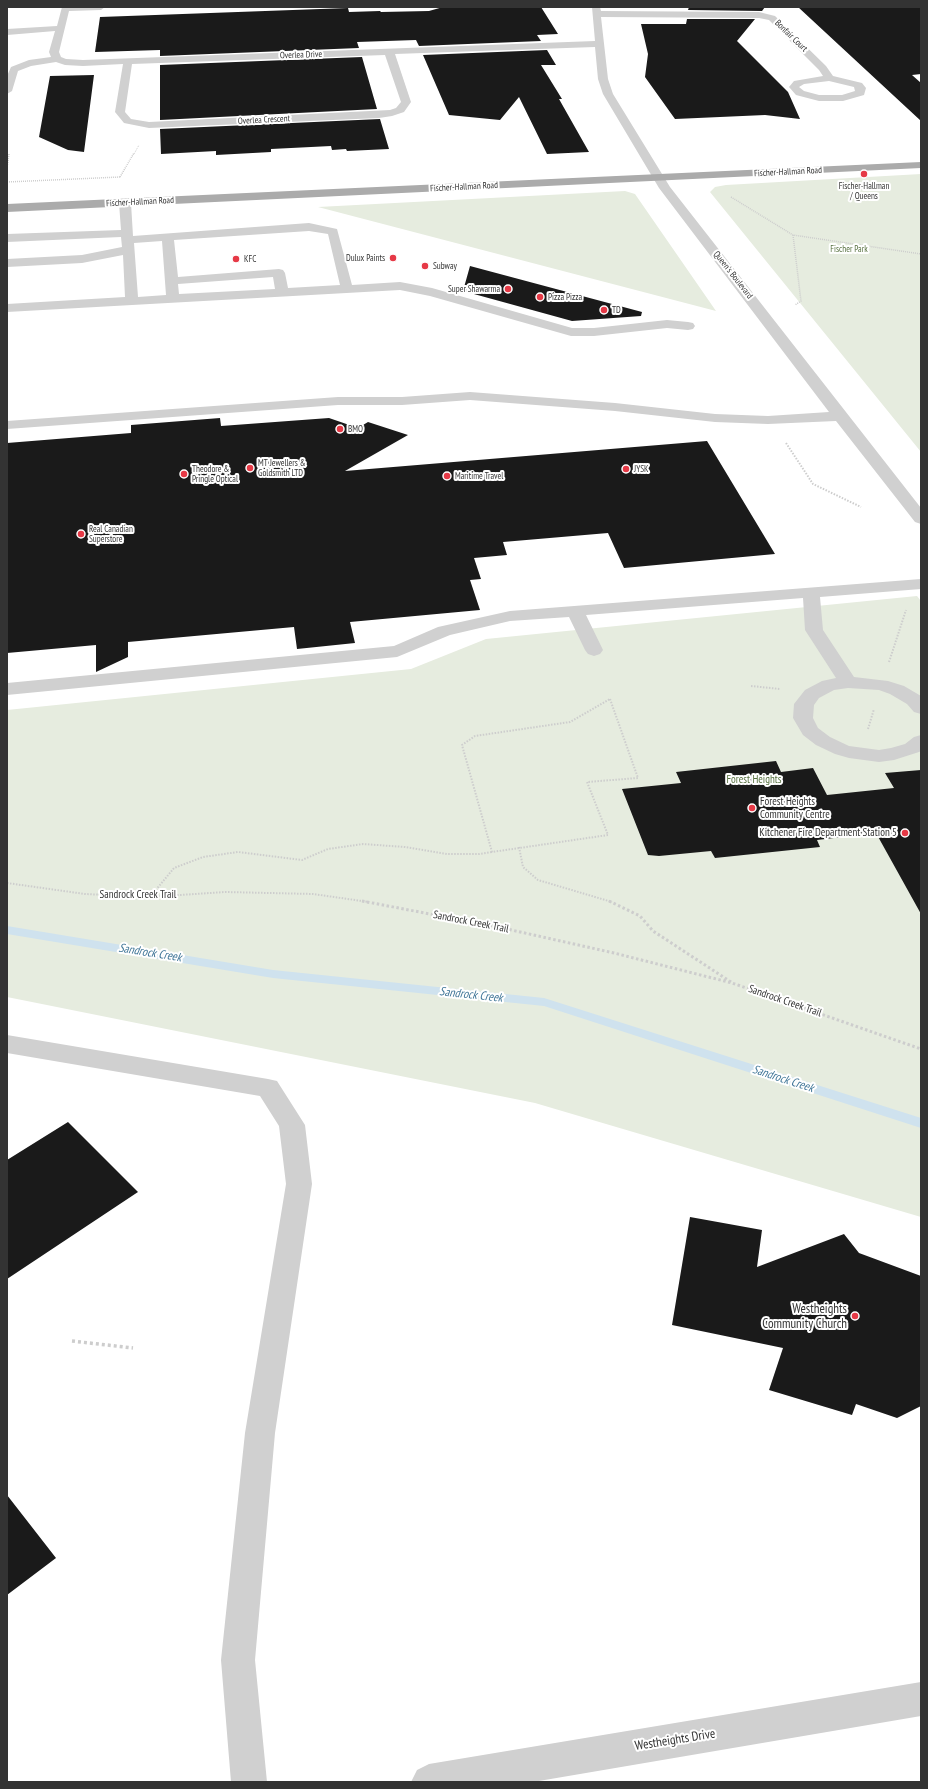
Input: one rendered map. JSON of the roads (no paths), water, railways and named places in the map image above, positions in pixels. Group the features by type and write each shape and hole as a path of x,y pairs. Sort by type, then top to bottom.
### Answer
{"main road":[{"name":"Fischer-Hallman Road","path":"7,197 819,159"},
{"name":"Fischer-Hallman Road","path":"7,208 921,165"}],"street":[{"path":"56,59 54,52 66,8 101,7"},
{"name":"Queen's Boulevard","path":"597,11 603,79 608,94 652,167 840,416 921,519"},
{"name":"Bonfair Court","path":"597,11 759,15 772,18 824,68 829,78"},
{"path":"7,32 60,28"},
{"name":"Overlea Drive","path":"7,91 14,69 29,63 56,59 65,62 83,63 128,62 600,44"},
{"name":"Overlea Crescent","path":"128,62 120,112 128,121 149,125 379,115 392,113 400,110 406,102 389,52"},
{"path":"829,78 858,85 861,88 860,94 843,98 819,98 800,93 794,87 797,83 803,80 829,78"},
{"path":"125,203 132,300"},
{"path":"7,238 127,241 309,227 333,232 347,289"},
{"path":"168,237 173,298"},
{"path":"7,263 82,259 127,241"},
{"path":"7,273 75,268"},
{"path":"172,281 279,273 282,292"},
{"path":"7,308 282,292 407,287 432,292 571,332 594,332 667,324 688,326"},
{"path":"7,425 338,401 402,401 470,396 615,407 715,418 768,420 840,416"},
{"path":"7,689 397,651 444,631 510,616 921,584"},
{"path":"811,592 814,630 848,682"},
{"path":"576,611 594,650"},
{"path":"921,708 914,700 892,688 881,685 848,682 829,685 812,694 804,704 803,718 810,731 823,741 849,752 879,756 894,754 912,748 921,741"},
{"path":"7,1044 268,1088 292,1125 299,1184 260,1434 238,1660 249,1782"},
{"name":"Westheights Drive","path":"438,1781 921,1699"}],"waterway":[{"name":"Sandrock Creek","path":"7,930 273,974 544,1002 921,1123"}],"place":[{"name":"Fischer-Hallman / Queens","path":"864,174"},
{"name":"Dulux Paints","path":"393,258"},
{"name":"KFC","path":"236,259"},
{"name":"Subway","path":"425,266"},
{"name":"Super Shawarma","path":"508,289"},
{"name":"Pizza Pizza","path":"540,297"},
{"name":"TD","path":"604,310"},
{"name":"BMO","path":"340,429"},
{"name":"MT Jewellers & Goldsmith LTD","path":"250,468"},
{"name":"JYSK","path":"626,469"},
{"name":"Theodore & Pringle Optical","path":"184,474"},
{"name":"Maritime Travel","path":"447,476"},
{"name":"Real Canadian Superstore","path":"81,534"},
{"name":"Forest Heights Community Centre","path":"752,808"},
{"name":"Kitchener Fire Department Station 5","path":"905,833"},
{"name":"Westheights Community Church","path":"855,1316"}],"park label":[{"name":"Fischer Park","path":"849,249"},
{"name":"Forest Heights","path":"754,780"}]}
